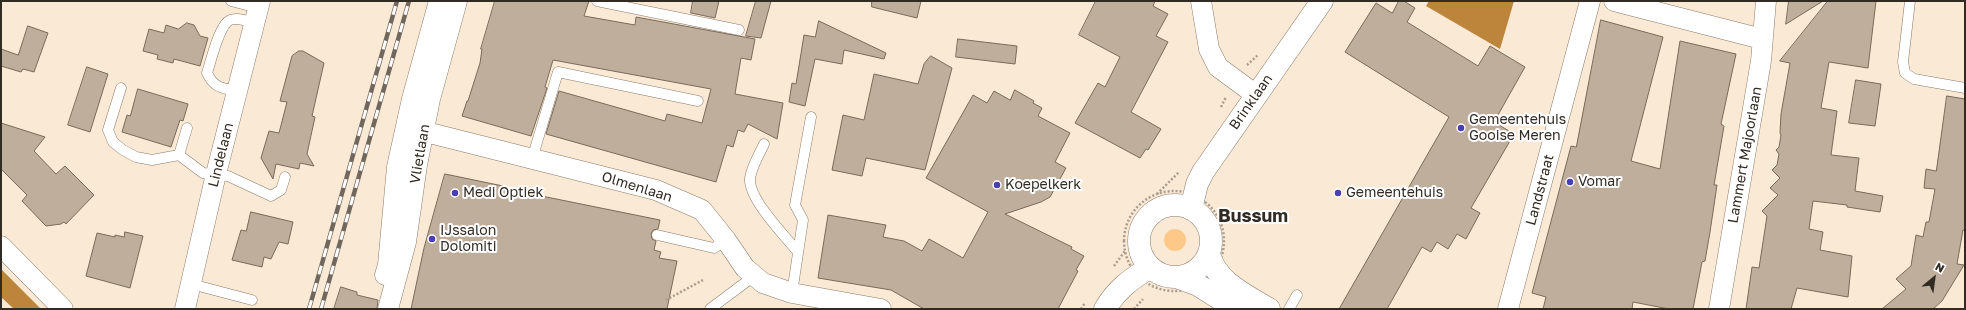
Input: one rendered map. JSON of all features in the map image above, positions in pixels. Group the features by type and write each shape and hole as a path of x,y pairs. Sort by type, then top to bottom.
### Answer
{"street":[{"name":"Vlietlaan","path":"388,309 406,242 417,165 412,99 439,1"},
{"name":"Vlietlaan","path":"376,309 388,265 397,167 430,99 457,1"},
{"path":"1201,1 1209,49 1218,67 1256,95"},
{"name":"Brinklaan","path":"1191,209 1197,184 1203,172 1322,1"},
{"name":"Landstraat","path":"1508,309 1590,1"},
{"path":"1614,1 1762,39"},
{"name":"Lammert Majoorlaan","path":"1719,309 1761,61 1766,1"},
{"name":"Lindelaan","path":"185,309 216,174 257,11"},
{"name":"Olmenlaan","path":"415,129 656,190 702,210 726,240 745,268 754,276 774,288 792,293 881,309"},
{"path":"1236,309 1198,285 1179,278 1158,274 1150,268 1143,259 1139,249 1141,227 1148,217 1157,210 1168,206 1179,205 1191,209 1200,215 1206,223 1210,233 1211,243 1216,253 1215,270 1231,285 1269,309"},
{"path":"1,246 63,309"},
{"path":"1179,278 1192,274 1216,253"},
{"path":"1105,309 1118,290 1150,268"}],"lane":[{"path":"231,1 257,11"},
{"path":"597,1 739,30"},
{"path":"1910,1 1903,62 1905,73 1914,79 1965,88"},
{"path":"237,91 212,83 207,73 223,26 230,20 241,19 257,11"},
{"path":"532,159 558,72 698,101"},
{"path":"121,88 108,130 113,142 123,150 136,157 152,160 179,155 202,173 228,176 271,196 281,190 285,177"},
{"path":"792,293 804,220 795,205 811,117"},
{"path":"179,155 187,128"},
{"path":"764,144 752,170 750,180 751,189 756,200 798,252"},
{"path":"657,235 714,248 726,240"},
{"path":"710,309 754,276"},
{"path":"191,284 252,300"},
{"path":"1289,309 1297,295"}],"path":[{"path":"1213,209 1221,223 1224,238 1216,253"},
{"path":"666,300 703,280"}],"shaded area":[{"path":"1429,1 1514,1 1500,49 1426,6"},
{"path":"1175,229 1183,232 1186,240 1183,248 1175,251 1167,248 1164,240 1167,232"},
{"path":"1,269 41,309 14,309 1,297"}],"building":[{"path":"495,1 589,1 584,16 635,25 636,17 755,39 751,60 741,58 735,94 783,103 777,139 748,124 744,132 738,130 733,147 727,145 716,182 546,134 559,91 665,121 667,114 702,123 711,89 553,60 545,87 547,88 531,136 462,116 480,63 481,49"},
{"path":"693,1 719,1 715,18 691,13"},
{"path":"756,1 771,1 761,38 746,36"},
{"path":"872,1 921,1 917,18 872,7"},
{"path":"1096,1 1155,1 1153,6 1168,14 1156,36 1168,42 1131,112 1161,129 1148,150 1146,149 1140,158 1075,123 1098,83 1105,87 1120,57 1079,35"},
{"path":"1399,1 1404,1 1415,8 1407,22 1478,66 1490,46 1525,67 1494,122 1514,134 1471,208 1480,213 1466,239 1457,234 1448,249 1437,242 1431,252 1422,247 1387,309 1339,309 1449,117 1345,52 1376,3 1392,13"},
{"path":"1789,1 1823,1 1786,24"},
{"path":"1828,1 1876,1 1868,68 1829,62 1821,108 1837,111 1831,155 1859,158 1855,191 1883,196 1880,212 1847,207 1847,205 1813,201 1809,229 1823,232 1820,250 1852,256 1848,297 1797,288 1791,309 1746,309 1752,267 1759,268 1767,216 1762,211 1778,195 1770,188 1780,178 1772,170 1777,165 1779,154 1776,150 1779,147 1781,135 1781,114 1790,63 1780,61"},
{"path":"1601,20 1663,37 1631,161 1660,169 1680,41 1736,54 1721,124 1724,126 1714,185 1717,185 1710,232 1705,261 1702,262 1693,309 1669,309 1633,302 1632,309 1543,309 1546,297 1532,293 1571,146 1576,147"},
{"path":"819,21 886,53 884,59 844,50 842,64 815,59 805,106 789,102 792,83 796,84 804,35 815,37"},
{"path":"187,23 194,25 200,36 208,38 200,66 174,59 173,63 157,59 158,55 143,51 149,29 164,33 166,25 178,29"},
{"path":"28,26 48,33 34,72 23,69 21,72 1,66 1,49 18,55"},
{"path":"958,39 1017,46 1015,64 956,57"},
{"path":"299,51 303,51 324,63 312,116 315,117 307,154 314,166 300,163 299,169 276,164 273,179 261,158 269,131 279,133 287,102 280,101 292,56"},
{"path":"931,56 952,68 925,170 866,158 862,176 832,170 843,115 864,120 874,74 918,84 924,64"},
{"path":"87,67 108,74 90,132 68,125"},
{"path":"1856,80 1881,84 1875,126 1849,123"},
{"path":"138,89 188,104 183,121 180,120 171,147 122,132 127,115 130,116"},
{"path":"1015,90 1034,101 1033,103 1042,108 1038,116 1070,133 1055,162 1066,168 1050,197 1041,202 1005,214 1072,247 1071,249 1084,256 1076,270 1078,271 1058,309 924,309 891,290 818,278 828,215 886,225 883,237 904,241 922,251 929,239 963,258 988,212 926,178 973,95 987,103 994,91 1010,100"},
{"path":"1947,96 1965,99 1965,231 1963,230 1957,264 1964,265 1942,301 1933,309 1882,309 1906,289 1896,279 1911,266 1916,235 1923,237 1926,222 1929,222 1935,189 1924,188 1926,169 1936,171"},
{"path":"1,123 45,137 34,151 56,174 65,166 94,195 66,224 64,222 61,224 46,226 22,201 27,195 1,169"},
{"path":"445,174 503,186 502,188 660,220 658,229 653,230 651,234 652,239 656,241 654,250 661,252 659,258 677,261 667,309 411,309 424,248"},
{"path":"251,212 293,222 288,244 279,242 271,259 264,257 262,267 232,260 241,230 246,231"},
{"path":"125,232 143,236 130,288 86,276 97,233 115,237 115,235 124,237"},
{"path":"341,287 357,292 357,295 378,300 377,309 334,309"}],"railway":[{"path":"309,309 397,1"},
{"path":"321,309 409,1"}],"place":[{"name":"Gemeentehuis Gooise Meren","path":"1461,128"},
{"name":"Vomar","path":"1570,182"},
{"name":"Koepelkerk","path":"997,185"},
{"name":"Medi Optiek","path":"455,193"},
{"name":"Gemeentehuis","path":"1338,193"},
{"name":"IJssalon Dolomiti","path":"432,239"}],"district":[{"name":"Bussum","path":"1253,216"}]}
